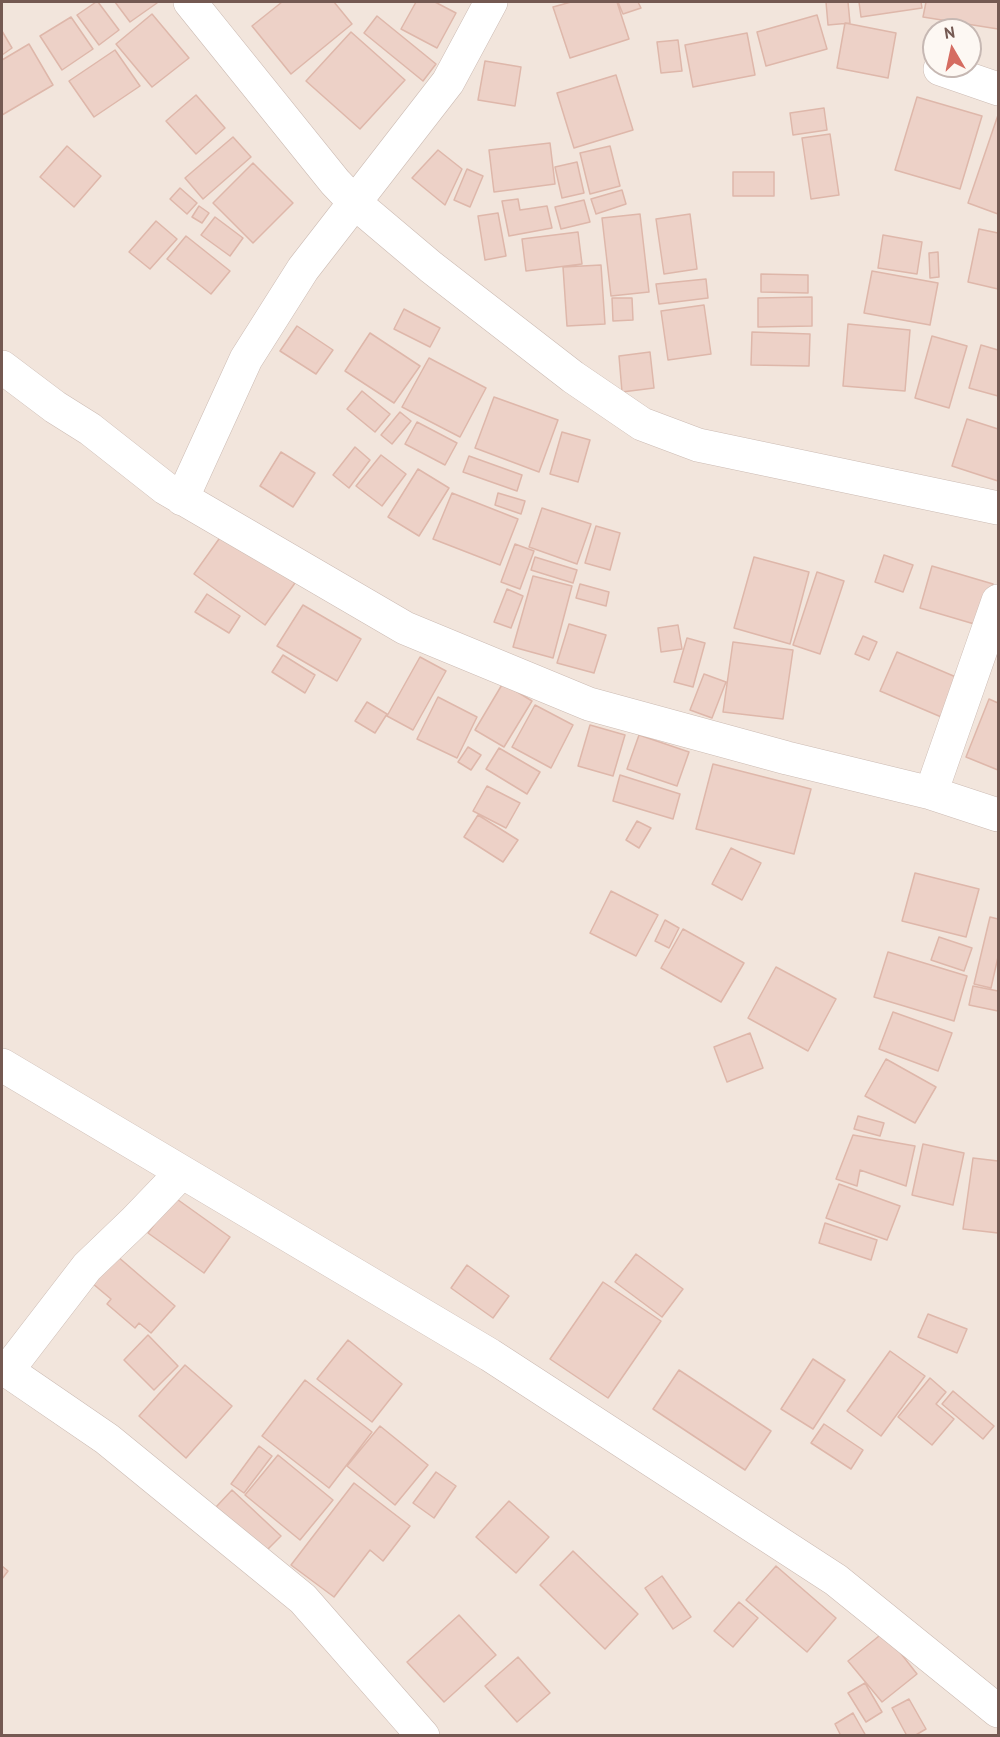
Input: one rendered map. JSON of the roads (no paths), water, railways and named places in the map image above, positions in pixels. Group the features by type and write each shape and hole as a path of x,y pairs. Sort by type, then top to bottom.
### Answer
{"street":[{"path":"190,2 335,182 354,202 431,267 564,369 642,424 698,445 999,508"},
{"path":"182,499 246,359 303,269 448,81 491,2"},
{"path":"967,78 999,89"},
{"path":"2,367 55,408 90,429 165,488 405,628 589,704 787,758 931,793 999,815"},
{"path":"931,793 999,601"},
{"path":"2,1065 490,1355 836,1580 999,1711"},
{"path":"182,1172 87,1267 4,1369 107,1439 303,1599 423,1736"}]}
